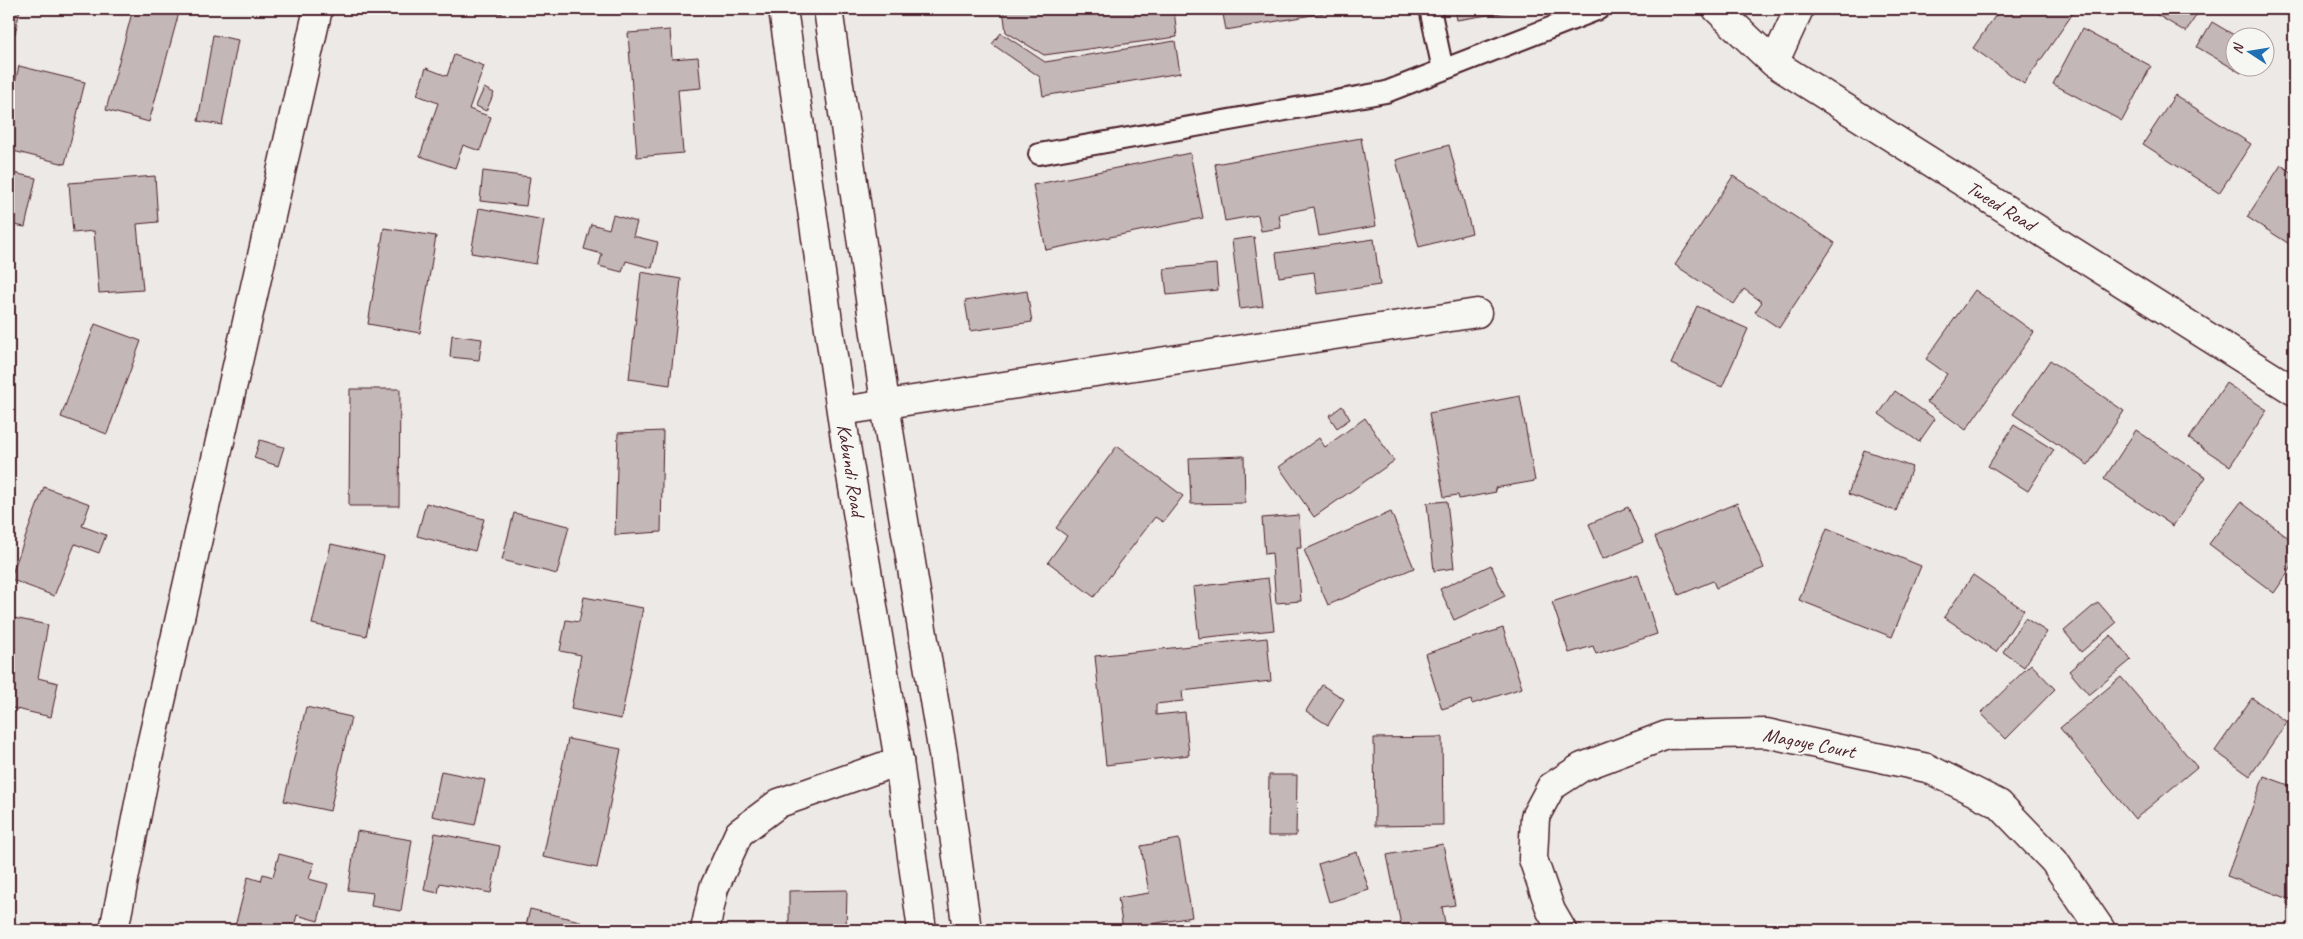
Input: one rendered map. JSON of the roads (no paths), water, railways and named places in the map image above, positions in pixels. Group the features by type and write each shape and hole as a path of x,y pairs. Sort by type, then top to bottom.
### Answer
{"street":[{"path":"114,930 149,753 318,9"},
{"name":"Kabundi Road","path":"783,9 846,446 899,761 922,930"},
{"path":"828,9 887,404 890,437 943,754 967,930"},
{"name":"Tweed Road","path":"1717,9 1774,63 2294,391"},
{"path":"1774,63 1799,9"},
{"path":"842,411 1477,313"},
{"name":"Magoye Court","path":"1562,930 1551,911 1533,859 1535,817 1551,787 1582,767 1667,735 1766,732 1927,768 1999,804 2054,861 2100,930"},
{"path":"705,930 714,888 739,833 779,803 899,761"}],"lane":[{"path":"1430,9 1443,70"},
{"path":"1039,154 1386,92 1599,9"}]}
